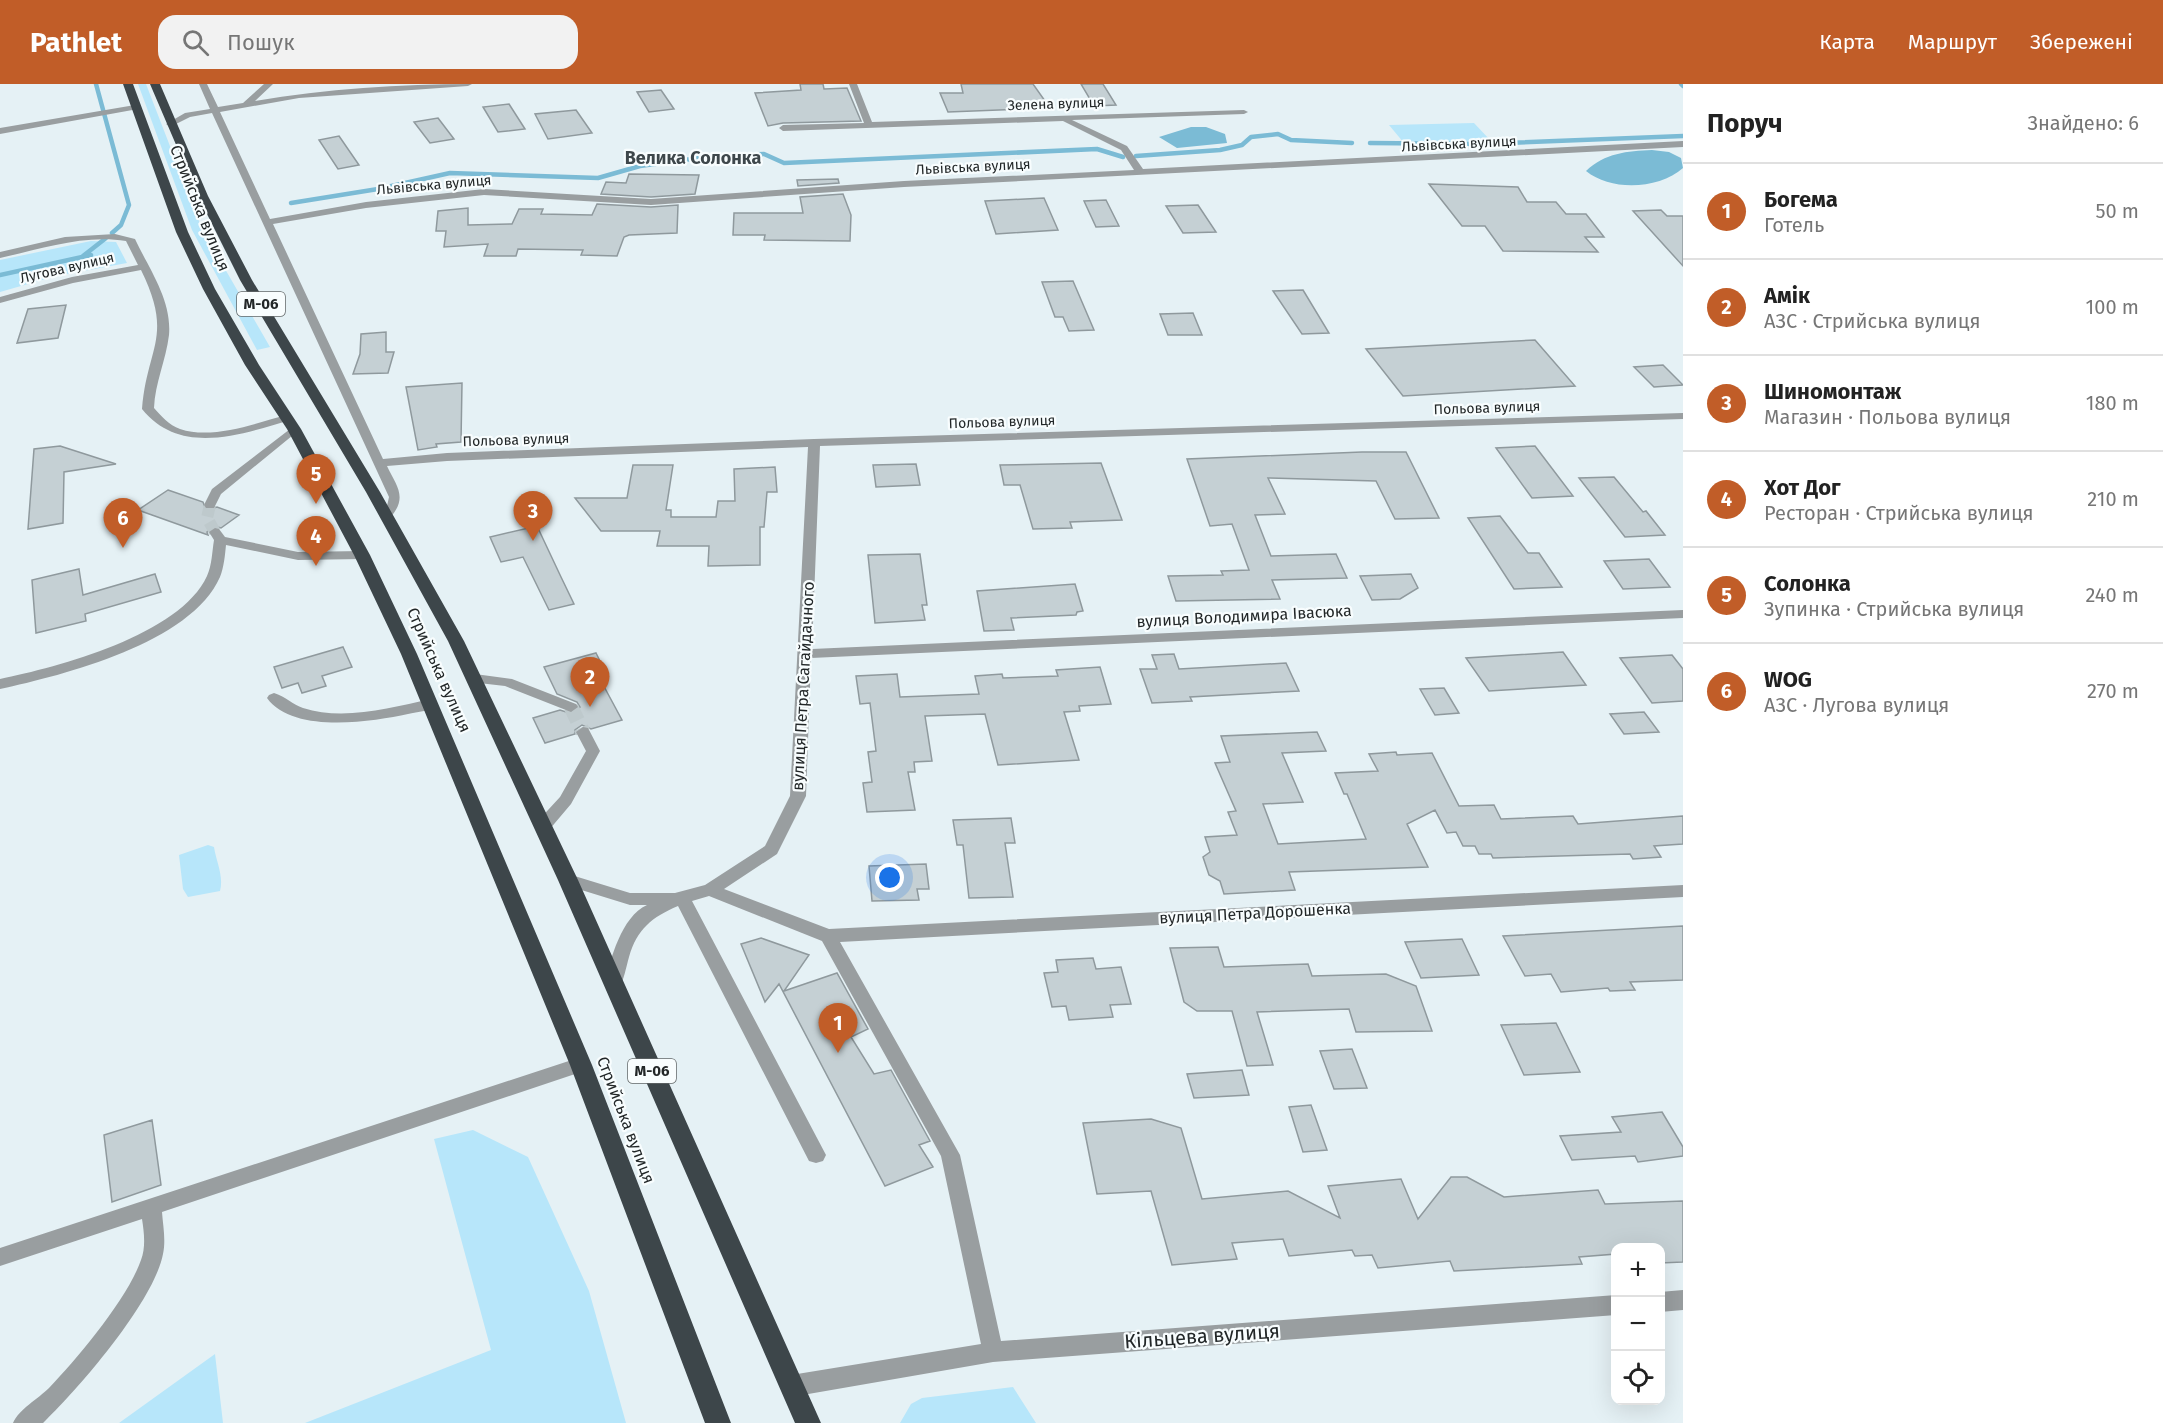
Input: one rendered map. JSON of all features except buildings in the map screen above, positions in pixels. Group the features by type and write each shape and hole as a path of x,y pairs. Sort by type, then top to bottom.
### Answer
{"highway":[{"name":"Стрийська вулиця","path":"128,84 182,232 209,289 291,424 362,555 430,704 581,1065 712,1416"},
{"name":"Стрийська вулиця","path":"155,84 170,124 246,280 294,355 386,515 475,679 568,880 735,1262 792,1386"},
{"name":"М-06","path":"792,1386 808,1423"},
{"path":"792,1386 820,1423"}],"street":[{"path":"202,84 395,497 393,507 386,515"},
{"path":"246,105 269,84"},
{"path":"164,108 178,112 214,111 308,96 468,84"},
{"path":"853,84 869,125"},
{"path":"0,131 135,107"},
{"path":"170,124 183,117 201,112"},
{"name":"Зелена вулиця","path":"783,128 1244,112"},
{"path":"1056,117 1084,127 1124,148 1141,173"},
{"name":"Львівська вулиця","path":"267,222 366,205 484,192 651,202 904,184 1683,144"},
{"name":"Лугова вулиця","path":"0,255 114,235 130,239 160,302 164,328 148,391 148,409 162,423 177,432 217,434 291,424"},
{"name":"Лугова вулиця","path":"0,300 72,280 142,267"},
{"name":"Польова вулиця","path":"380,463 447,457 814,443 1683,416"},
{"path":"210,505 216,492 291,424"},
{"name":"вулиця Петра Сагайдачного","path":"613,984 616,969 634,928 649,911 682,897 710,890 771,850 798,796 814,443"},
{"path":"0,684 97,658 152,631 197,602 213,578 218,536 298,556 362,555"},
{"name":"вулиця Володимира Івасюка","path":"806,654 1683,614"},
{"path":"475,679 507,682 571,707"},
{"path":"274,698 299,712 342,717 379,715 430,704"},
{"path":"543,826 566,800 592,751 583,732"},
{"name":"вулиця Петра Сагайдачного","path":"568,880 630,899 682,897"},
{"path":"710,890 828,936 950,1155 993,1352"},
{"name":"вулиця Петра Дорошенка","path":"828,936 1683,891"},
{"path":"682,897 816,1155"},
{"path":"0,1257 581,1065"},
{"path":"24,1423 56,1398 141,1284 155,1242 151,1207"},
{"path":"1665,1302 1683,1300"},
{"name":"Кільцева вулиця","path":"792,1386 993,1352 1611,1305"}],"shaded area":[{"path":"138,84 146,84 202,229 270,347 257,350 192,230"},
{"path":"1474,123 1491,141 1404,143 1389,125"},
{"path":"1191,127 1206,127 1225,134 1227,143 1177,148 1159,137"},
{"path":"1652,150 1669,152 1681,158 1683,168 1661,180 1635,185 1609,182 1586,171 1601,160 1617,154"},
{"path":"91,241 116,242 127,263 56,276 0,292 0,260"},
{"path":"208,845 214,847 220,874 220,891 188,897 183,889 179,855"},
{"path":"473,1130 528,1157 589,1291 626,1423 305,1423 491,1350 434,1139"},
{"path":"215,1354 223,1423 119,1423"},
{"path":"1013,1387 1036,1423 900,1423 911,1404 922,1398"}],"waterway":[{"path":"96,84 129,205 121,225 112,233"},
{"path":"1136,156 1220,150 1242,145 1251,137 1278,134 1291,140 1352,143"},
{"path":"1370,143 1482,144 1683,136"},
{"path":"291,203 378,189 450,173 598,178 640,166 714,156 764,154 784,163 1097,149 1123,157"},
{"path":"83,256 106,238"},
{"path":"0,275 91,255"}],"tunnel":[{"path":"210,505 207,518 215,532"},
{"path":"571,707 583,732"}],"place":[{"name":"Солонка","path":"316,504"},
{"name":"Шиномонтаж","path":"533,541"},
{"name":"WOG","path":"123,548"},
{"name":"Хот Дог","path":"316,566"},
{"name":"Амік","path":"590,707"},
{"name":"Богема","path":"838,1053"}],"district":[{"name":"Велика Солонка","path":"693,158"}]}
